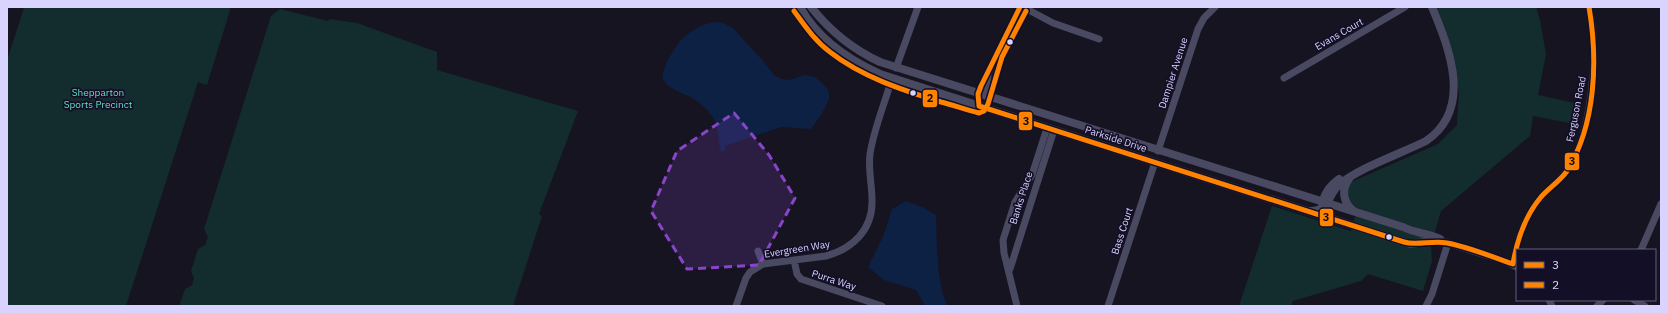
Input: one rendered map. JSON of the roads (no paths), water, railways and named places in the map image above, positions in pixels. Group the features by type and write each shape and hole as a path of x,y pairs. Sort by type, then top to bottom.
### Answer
{"street":[{"name":"Parkside Drive","path":"800,7 819,32 848,57 869,69 892,78 1410,244 1428,241 1448,243"},
{"name":"Parkside Drive","path":"811,7 825,24 849,45 865,56 896,68 1324,204 1355,212 1414,232 1428,234 1448,243 1504,260 1515,266"},
{"path":"892,78 918,7"},
{"path":"979,106 989,73 998,51 1020,7"},
{"path":"1024,7 1053,23 1099,39"},
{"name":"Dampier Avenue","path":"1158,150 1198,29 1204,18 1215,7"},
{"name":"Evans Court","path":"1284,78 1405,7"},
{"path":"1308,211 1318,211 1324,204 1326,193 1334,182 1346,176 1356,174 1426,141 1436,135 1449,116 1454,94 1453,76 1446,47 1432,7"},
{"name":"Ferguson Road","path":"1504,260 1516,244 1529,215 1539,200 1565,173 1575,156 1582,138 1592,82 1593,67 1594,40 1589,7"},
{"name":"Evergreen Way","path":"736,306 746,278 750,272 763,264 826,256 846,249 855,241 866,226 872,202 870,162 873,140 892,78"},
{"path":"1050,129 1054,118"},
{"name":"Banks Place","path":"1010,273 1013,256 1034,192 1037,171 1050,129"},
{"path":"1155,162 1158,150"},
{"name":"Bass Court","path":"1108,306 1155,162"},
{"name":"Banks Place","path":"1017,306 1004,253 1003,240 1015,202 1037,171"},
{"path":"1355,212 1348,206 1344,196 1346,183 1356,174"},
{"path":"1024,188 1034,192"},
{"path":"1324,204 1330,213 1362,224 1384,235"},
{"path":"1641,249 1661,204"},
{"path":"1426,306 1432,294 1448,243"},
{"name":"Ferguson Road","path":"1515,266 1516,244"},
{"path":"758,251 763,264"},
{"name":"Purra Way","path":"794,260 797,274 801,279 882,306"}],"water":[{"path":"713,22 723,23 733,28 775,76 781,79 790,80 804,75 815,77 827,88 829,99 821,115 811,129 781,127 725,146 725,150 721,152 715,120 712,116 699,102 673,89 665,83 663,79 664,69 674,50 682,39 698,28"},
{"path":"906,201 924,208 936,215 939,273 943,295 947,306 925,306 916,290 884,280 868,267 883,237 892,209"}],"park label":[{"name":"Shepparton Sports Precinct","path":"98,98"}]}
